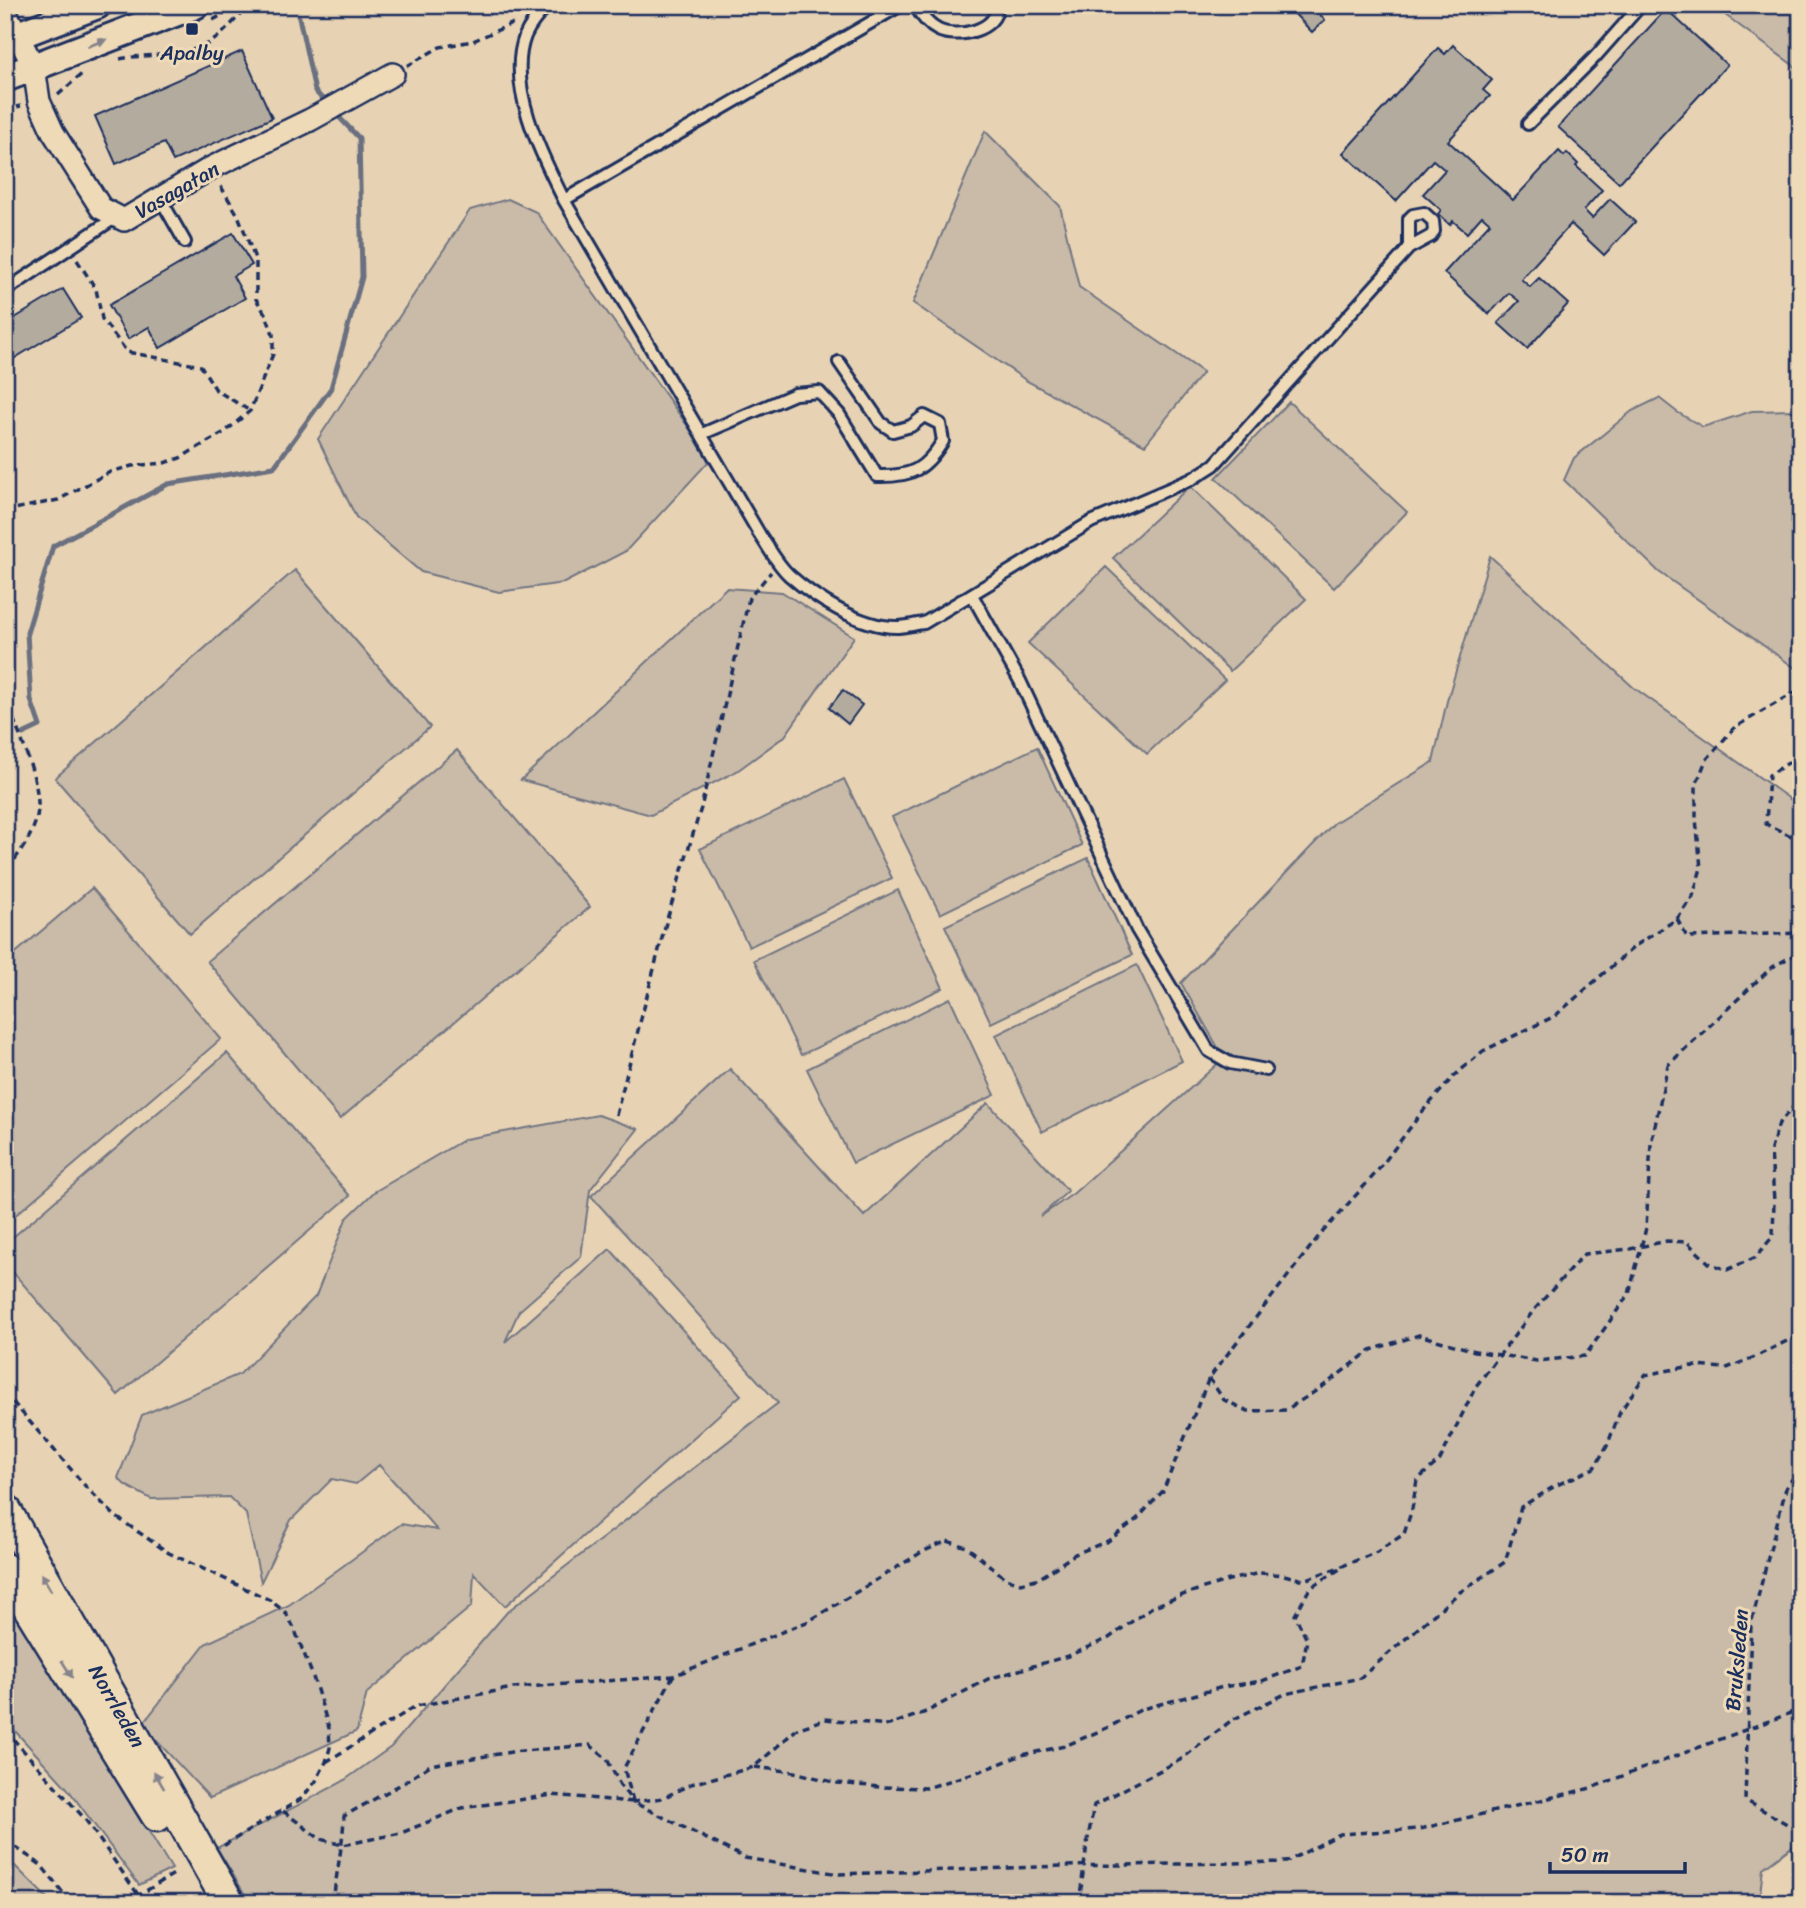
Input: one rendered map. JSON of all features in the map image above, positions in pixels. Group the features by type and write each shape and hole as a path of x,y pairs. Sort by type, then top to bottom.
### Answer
{"main road":[{"name":"Norrleden","path":"5,1509 229,1903"},
{"name":"Norrleden","path":"5,1569 209,1903"}],"street":[{"path":"12,38 97,5"},
{"path":"5,11 12,38 34,67"},
{"path":"5,78 200,15"},
{"name":"Vasagatan","path":"34,67 38,102 53,132 101,208 124,220 211,168 310,120 393,74"}],"lane":[{"path":"548,5 532,23 525,37 521,60 522,87 530,124 564,200 779,563 788,574 834,607 861,620 895,627 924,624 1091,522 1192,479 1214,465 1409,248"},
{"path":"564,200 901,5"},
{"path":"915,5 937,29 951,33 979,29 992,20 998,10 997,5"},
{"path":"1528,124 1595,57 1641,5"},
{"path":"160,198 185,242"},
{"path":"5,291 116,217"},
{"path":"702,434 795,394 818,392 839,414 877,476 904,476 932,459 943,441 940,424 924,416 911,426 893,431 881,423 839,362"},
{"path":"972,595 1020,681 1137,930 1209,1051 1230,1063 1266,1070"}],"path":[{"path":"117,59 203,46 252,5"},
{"path":"200,15 232,9 245,10"},
{"path":"393,74 440,47 482,38 516,22 532,23"},
{"path":"5,109 58,95 91,67"},
{"path":"5,511 58,500 110,472 180,458 226,431 250,411 273,354 273,334 256,299 256,261 237,215 211,168"},
{"path":"69,248 96,289 102,319 127,352 201,366 216,390 250,411"},
{"path":"616,1115 667,919 701,808 749,598 779,563"},
{"path":"326,1762 415,1706 513,1688 673,1676 809,1621 922,1552 947,1541 967,1547 1005,1578 1021,1583 1040,1578 1075,1554 1108,1541 1137,1520 1163,1491 1209,1378 1319,1236 1376,1173 1422,1112 1453,1077 1483,1051 1555,1016 1635,946 1677,919 1693,896 1701,868 1696,785 1706,760 1735,727 1801,688"},
{"path":"5,696 33,774 38,813 24,847 5,873"},
{"path":"1801,755 1769,775 1766,824 1793,837 1801,844"},
{"path":"1677,919 1687,937 1801,933"},
{"path":"1209,1378 1224,1399 1248,1410 1286,1410 1371,1350 1419,1335 1475,1350 1537,1362 1585,1356 1629,1294 1646,1228 1651,1144 1668,1065 1771,968 1801,951"},
{"path":"754,1767 797,1729 825,1719 889,1725 926,1712 988,1679 1068,1656 1109,1638 1152,1607 1188,1593 1260,1573 1304,1580 1377,1552 1404,1534 1417,1480 1440,1460 1476,1386 1534,1310 1584,1254 1667,1241 1687,1242 1709,1263 1727,1269 1756,1257 1773,1237 1771,1149 1779,1123 1801,1098"},
{"path":"1079,1903 1094,1805 1180,1760 1232,1720 1284,1694 1360,1678 1460,1592 1505,1562 1521,1507 1555,1486 1594,1468 1607,1446 1619,1412 1645,1375 1690,1366 1727,1368 1801,1334"},
{"path":"5,1393 87,1488 115,1516 169,1553 270,1601 286,1613 312,1674 329,1728 330,1748 316,1781 301,1799 219,1848"},
{"name":"Bruksleden","path":"1801,1466 1786,1488 1751,1624 1745,1800 1801,1832"},
{"path":"283,1811 320,1839 343,1845 401,1833 461,1808 552,1795 634,1802 663,1798 691,1784 754,1767 794,1772 837,1783 926,1787 1022,1755 1065,1746 1142,1709 1223,1687 1262,1681 1302,1666 1307,1640 1295,1615 1310,1588 1345,1565"},
{"path":"634,1802 624,1768 673,1676"},
{"path":"333,1903 343,1845 344,1816 430,1765 511,1752 590,1745 607,1759 620,1785 634,1802 745,1857 839,1874 1084,1865 1286,1862 1340,1833 1420,1829 1591,1788 1801,1709"},
{"path":"5,1730 85,1819 144,1903"},
{"path":"5,1840 41,1865 71,1903"},
{"path":"126,1903 177,1872"},
{"path":"1784,1903 1801,1893"}],"shaded area":[{"path":"1801,5 1801,71 1713,6"},
{"path":"985,131 1060,206 1079,287 1203,372 1145,445 1027,381 913,303"},
{"path":"508,199 536,212 711,459 626,551 564,583 499,592 421,572 356,517 318,439 470,210"},
{"path":"1659,398 1703,427 1752,411 1801,412 1801,672 1659,572 1564,480 1574,458 1632,411"},
{"path":"1289,402 1407,512 1334,588 1216,478"},
{"path":"1190,486 1306,599 1230,671 1113,558"},
{"path":"1490,556 1633,687 1801,807 1801,1840 1763,1868 1759,1903 250,1903 217,1848 342,1782 391,1747 508,1611 778,1403 591,1196 730,1069 864,1216 988,1103 1068,1191 1040,1217 1074,1193 1224,1058 1181,983 1334,823 1433,762 1447,701"},
{"path":"1106,567 1225,680 1147,754 1028,643"},
{"path":"295,570 430,727 190,934 55,778"},
{"path":"726,588 782,592 854,637 785,736 737,771 651,815 521,780"},
{"path":"1037,747 1082,845 940,914 892,817"},
{"path":"457,750 590,907 340,1119 207,961"},
{"path":"844,779 892,878 749,947 700,849"},
{"path":"1088,858 1132,955 991,1023 945,926"},
{"path":"92,888 221,1039 5,1224 5,962"},
{"path":"898,890 943,988 801,1055 754,960"},
{"path":"1137,965 1182,1061 1042,1132 996,1035"},
{"path":"950,998 995,1095 853,1163 807,1069"},
{"path":"227,1053 350,1196 118,1395 5,1263 5,1244"},
{"path":"598,1115 638,1129 590,1190 581,1257 519,1311 505,1342 610,1249 741,1395 505,1606 474,1573 472,1606 367,1693 357,1731 210,1798 142,1725 205,1644 289,1605 401,1524 437,1530 379,1465 356,1484 332,1479 291,1520 261,1582 246,1514 229,1497 151,1499 125,1485 118,1478 142,1415 240,1374 316,1296 346,1219 374,1192 465,1139"},
{"path":"5,1598 172,1869 139,1885 67,1788 5,1720"},
{"path":"5,1856 52,1903 5,1903"}],"building":[{"path":"1096,5 1115,5 1107,14"},
{"path":"1286,5 1318,5 1314,9 1325,20 1312,32"},
{"path":"1666,9 1727,65 1619,183 1558,127"},
{"path":"1453,45 1492,80 1483,90 1490,96 1448,141 1513,200 1559,151 1564,156 1567,153 1578,164 1576,166 1602,190 1584,210 1592,218 1610,199 1635,222 1604,255 1571,224 1521,279 1530,287 1539,278 1568,304 1527,349 1498,323 1519,301 1509,293 1489,314 1444,273 1490,223 1482,216 1467,233 1453,221 1450,225 1438,214 1441,210 1423,194 1445,170 1433,160 1396,201 1343,153 1438,48 1445,54"},
{"path":"242,51 272,118 173,161 164,143 116,164 95,116"},
{"path":"233,233 252,265 233,276 245,298 160,348 149,327 128,339 109,305"},
{"path":"63,289 81,318 5,364 5,324"},
{"path":"843,690 862,705 848,724 829,708"}],"waterway":[{"path":"299,17 315,91 327,104"},
{"path":"23,734 40,726 31,700 27,633 53,546 168,484 274,467 331,388 362,277 359,138 337,115"},
{"path":"5,742 10,739"}],"place":[{"name":"Apalby","path":"192,29"}]}
